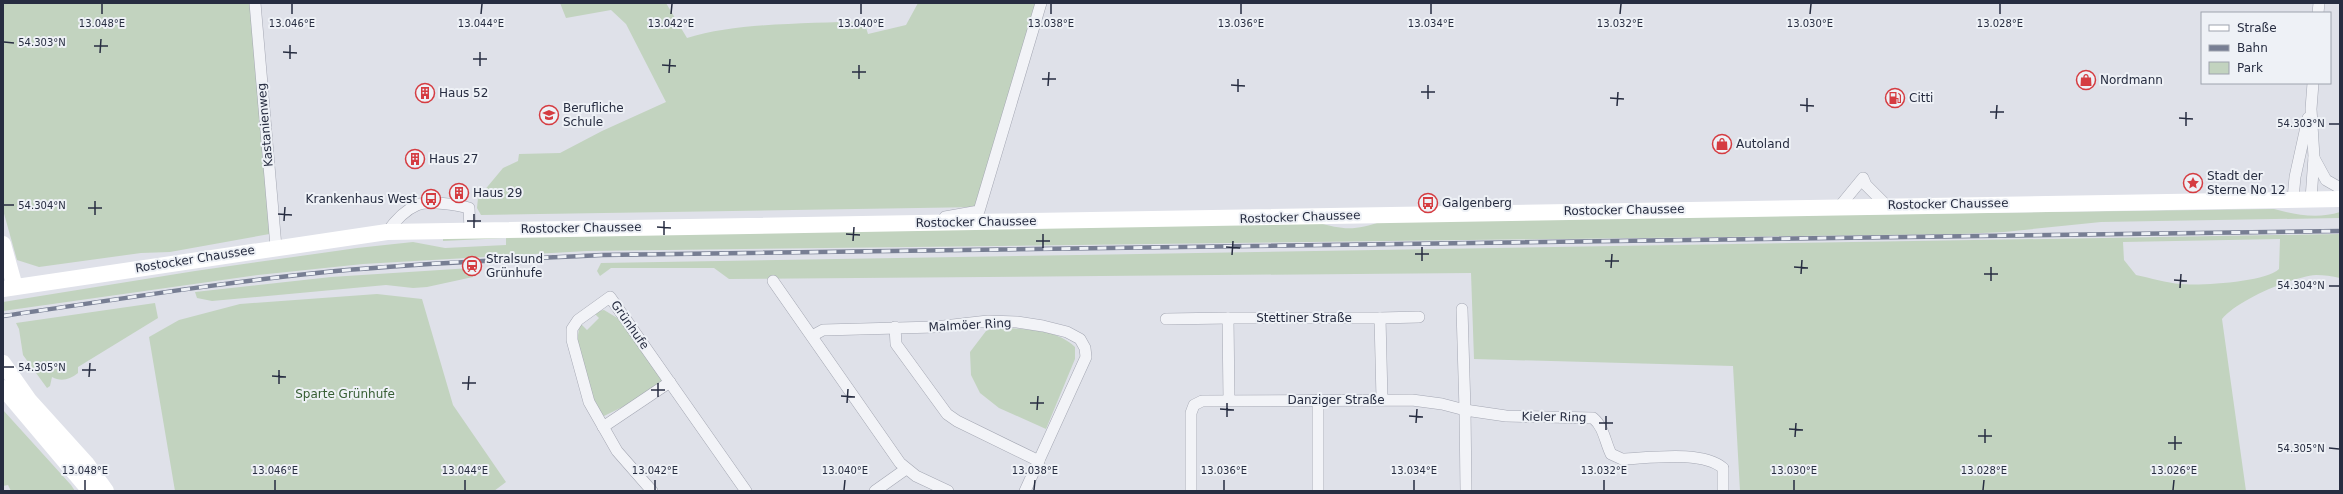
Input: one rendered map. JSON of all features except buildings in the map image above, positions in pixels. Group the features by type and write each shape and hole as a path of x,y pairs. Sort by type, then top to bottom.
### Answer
{"main road":[{"name":"Rostocker Chaussee","path":"9,288 276,247 387,232 470,229 1285,218 1886,205 2340,199"},
{"path":"3,244 9,288"},
{"path":"3,363 29,400 86,463 106,491"},
{"path":"3,388 90,491"}],"street":[{"name":"Kastanienweg","path":"255,3 276,247"},
{"name":"Rostocker Chaussee","path":"907,223 979,211 1041,3"},
{"path":"2311,199 2314,157 2311,110 2313,84"},
{"path":"2293,199 2295,177 2311,110"},
{"path":"2314,157 2326,180 2332,185 2340,188"},
{"path":"1840,206 1862,178 1866,185 1886,205"},
{"path":"387,232 395,221 418,204 454,204 469,208 470,229"},
{"path":"773,281 900,463 916,476 948,491"},
{"name":"Grünhufe","path":"652,491 617,451 602,427 589,402 572,340 572,329 578,320 610,297 746,491"},
{"path":"1462,309 1466,491"},
{"name":"Stettiner Straße","path":"1166,319 1419,317"},
{"path":"1228,318 1229,400"},
{"path":"1380,318 1382,399"},
{"name":"Malmöer Ring","path":"812,336 823,330 935,327 988,321 1017,322 1043,326 1067,332 1080,339 1085,348 1086,357 1025,491"},
{"path":"894,327 896,344 947,414 957,421 1039,461"},
{"path":"602,427 670,382"},
{"name":"Danziger Straße","path":"1191,491 1191,413 1194,405 1202,400 1382,399 1428,401 1464,410"},
{"path":"1318,400 1318,491"},
{"name":"Kieler Ring","path":"1464,410 1506,416 1593,418 1602,428 1605,443 1611,454 1622,459 1702,457 1716,462 1723,468 1723,491"},
{"path":"875,491 906,469"}],"green space":[{"path":"3,3 255,3 275,233 170,252 141,253 39,267 17,260 3,210"},
{"path":"560,3 666,3 687,38 707,33 751,26 864,21 868,34 906,25 918,3 1041,3 980,207 481,215 477,208 478,198 503,168 518,161 519,154 560,153 602,131 666,102 626,24 611,10 566,18"},
{"path":"2274,209 2290,213 2315,216 2340,212 2340,218 2101,222 2004,232 1960,234 587,251 363,264 258,275 3,311 3,302 195,271 357,248 413,242 445,248 506,245 506,238 443,241 443,237 1316,222 1334,227 1356,228 1383,221"},
{"path":"2340,234 2340,278 2316,275 2293,280 2252,297 2229,312 2222,319 2246,491 1740,491 1733,366 1474,359 1471,273 729,279 714,268 611,268 600,276 597,271 601,263","holes":["2280,239 2279,269 2261,277 2233,282 2217,284 2170,283 2136,275 2124,260 2123,242"]},
{"path":"471,268 473,277 427,287 413,288 386,285 212,301 197,298 195,292 331,277"},
{"name":"Sparte Grünhufe","path":"377,294 422,299 453,405 506,482 494,491 175,491 149,337 179,320 240,304"},
{"path":"155,303 158,318 78,367 78,373 71,377 62,380 52,377 50,386 47,388 23,355 19,329 16,323"},
{"path":"604,310 624,322 662,381 649,394 604,416 594,405 577,341 580,323 587,330 599,318 593,312"},
{"path":"997,327 1048,333 1058,336 1075,347 1075,359 1046,429 999,408 980,393 971,375 970,352 986,331"},
{"path":"3,410 75,491 11,491 8,485 3,486"}],"railway":[{"path":"3,316 294,275 435,263 602,255 2340,231"}],"place":[{"name":"Nordmann","path":"2086,80"},
{"name":"Haus 52","path":"425,93"},
{"name":"Citti","path":"1895,98"},
{"name":"Berufliche Schule","path":"549,115"},
{"name":"Autoland","path":"1722,144"},
{"name":"Haus 27","path":"415,159"},
{"name":"Stadt der Sterne No 12","path":"2193,183"},
{"name":"Haus 29","path":"459,193"},
{"name":"Krankenhaus West","path":"431,199"},
{"name":"Galgenberg","path":"1428,203"},
{"name":"Stralsund Grünhufe","path":"472,266"}]}
